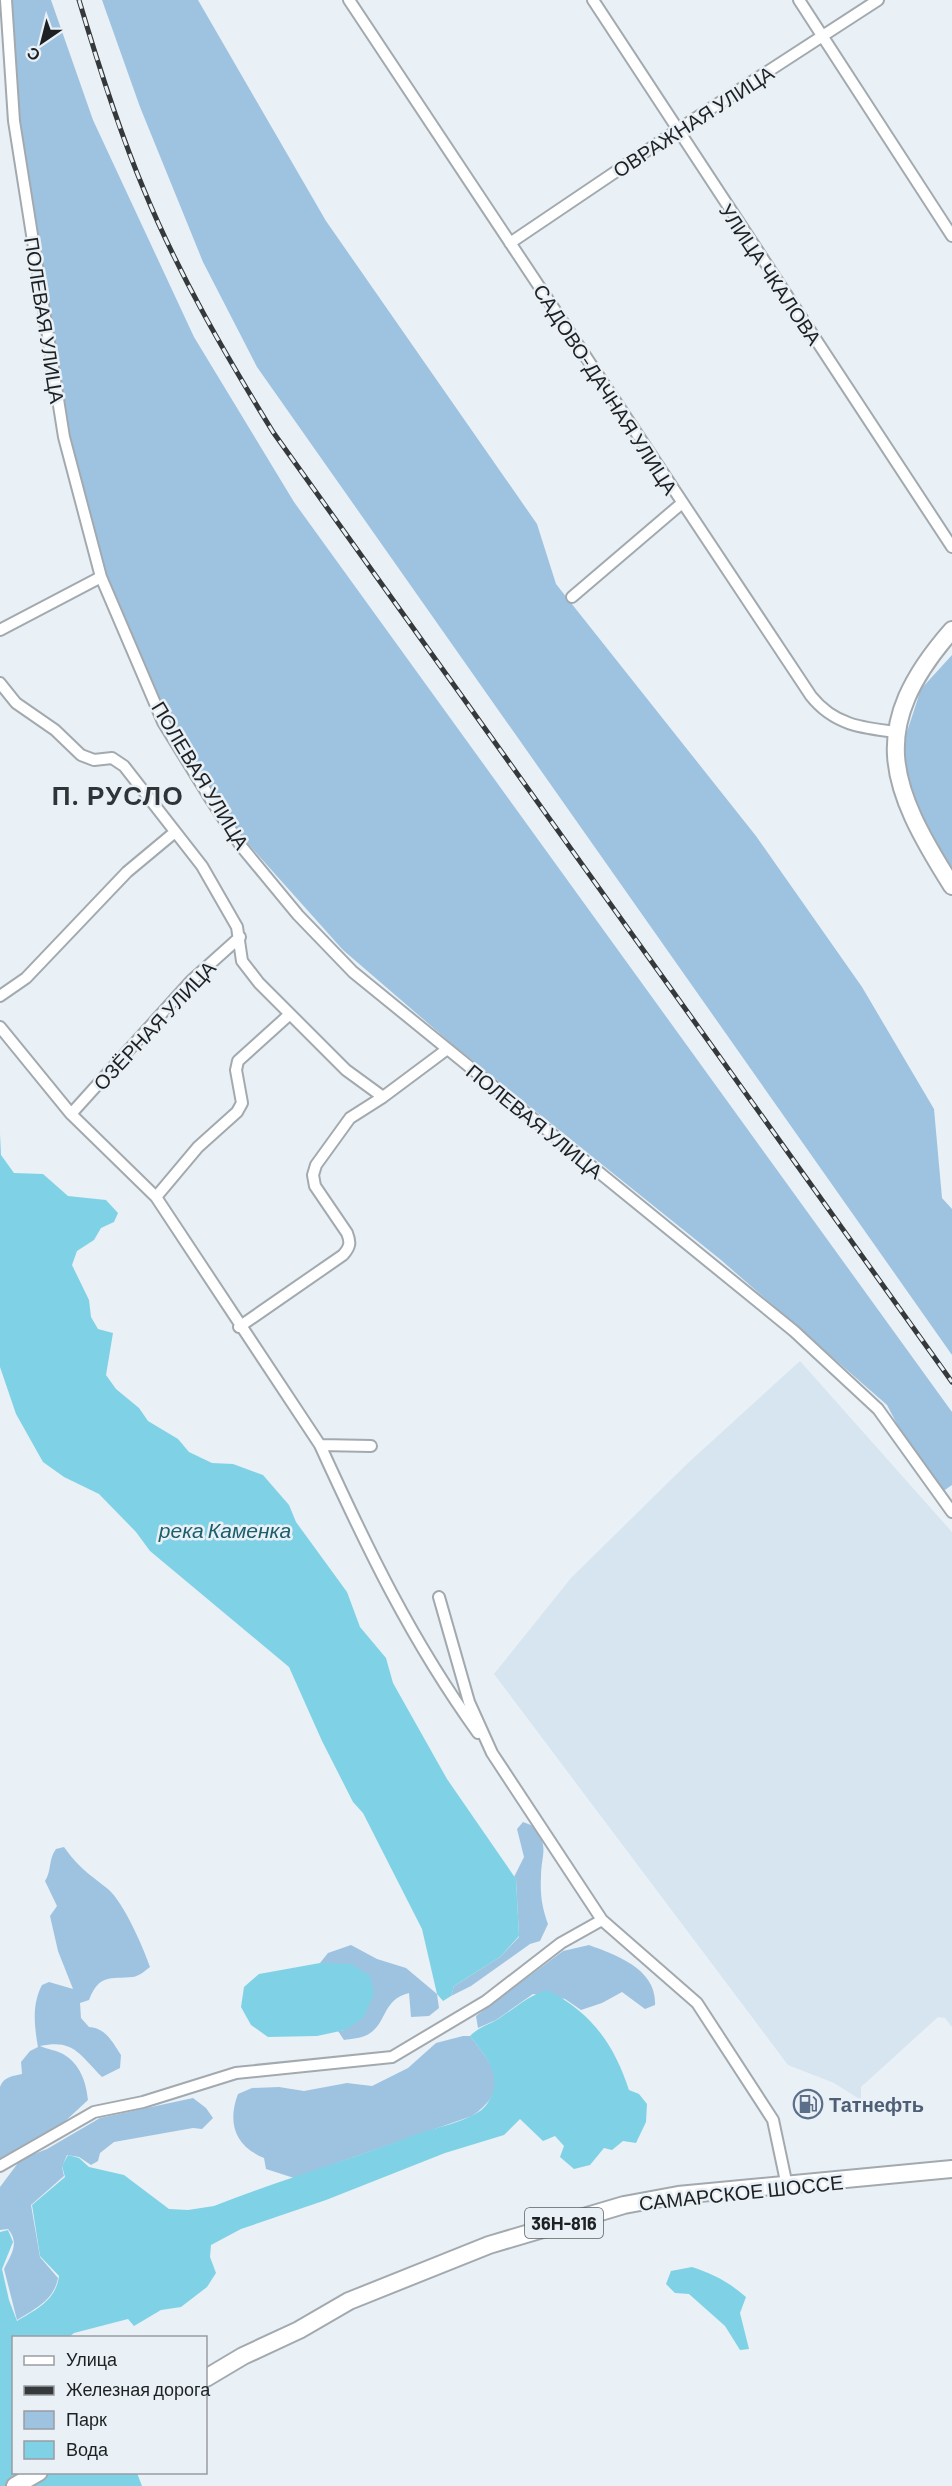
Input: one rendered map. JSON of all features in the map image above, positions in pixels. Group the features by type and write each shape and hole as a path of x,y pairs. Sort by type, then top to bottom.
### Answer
{"main road":[{"path":"952,630 933,653 912,687 897,732 896,764 902,794 913,821 952,886"},
{"name":"САМАРСКОЕ ШОССЕ","path":"207,2377 243,2356 299,2330 349,2301 489,2245 624,2205 678,2195 952,2169"},
{"path":"15,2486 36,2474"}],"street":[{"name":"САДОВО-ДАЧНАЯ УЛИЦА","path":"349,0 681,504 818,705 849,725 897,732"},
{"name":"УЛИЦА ЧКАЛОВА","path":"593,0 676,131 952,547"},
{"path":"798,0 952,236"},
{"name":"ОВРАЖНАЯ УЛИЦА","path":"510,243 676,131 878,0"},
{"name":"ПОЛЕВАЯ УЛИЦА","path":"4,3 14,121 64,437 101,577 164,722 241,846 298,915 353,972 794,1331 878,1409 952,1512"},
{"path":"572,597 681,504"},
{"path":"0,630 101,577"},
{"path":"0,683 16,703 55,730 87,759 112,758 124,766 202,867 240,937 242,962 259,983 346,1071 383,1098"},
{"path":"0,996 27,978 127,872 175,832"},
{"name":"ОЗЁРНАЯ УЛИЦА","path":"71,1114 191,981 240,937"},
{"path":"156,1197 198,1147 237,1112 242,1103 236,1070 237,1062 290,1014"},
{"path":"0,1027 71,1114 156,1197 239,1327 320,1445 380,1576 442,1683 492,1753 602,1920 697,2003 773,2120 787,2186"},
{"path":"239,1327 343,1255 348,1249 350,1242 347,1233 315,1186 313,1175 315,1165 350,1118 383,1098 446,1050"},
{"path":"320,1445 371,1446"},
{"path":"439,1597 469,1702 492,1753"},
{"path":"0,2166 94,2112 143,2102 236,2073 392,2058 486,2001 561,1943 602,1920"}],"shaded area":[{"path":"800,1361 952,1532 952,2027 945,2018 938,2017 861,2087 861,2100 834,2083 788,2065 494,1674 571,1578 688,1463"}],"green space":[{"path":"8,0 51,0 93,120 194,337 294,502 952,1412 952,1485 942,1492 909,1447 887,1405 721,1260 452,1044 343,950 232,826 167,717 109,584 68,440 1,3"},
{"path":"102,0 198,0 326,221 537,524 556,584 756,836 862,987 934,1109 942,1198 952,1209 952,1355 257,367 203,262 140,107"},
{"path":"952,655 952,872 915,810 902,747 921,689"},
{"path":"523,1822 536,1827 542,1841 541,1895 548,1924 540,1941 530,1944 471,1986 451,1996 454,1986 500,1957 519,1937 516,1879 514,1877 524,1857 517,1829"},
{"path":"64,1847 80,1866 108,1889 120,1904 143,1948 150,1967 135,1976 112,1978 101,1982 89,2000 80,2003 81,2018 89,2027 104,2033 121,2055 120,2068 102,2077 75,2050 61,2045 40,2046 60,2053 74,2063 84,2080 88,2100 60,2126 0,2159 0,2087 6,2079 22,2074 21,2062 30,2051 38,2047 35,2015 42,1985 49,1982 73,1989 58,1951 50,1916 57,1906 45,1881 56,1849"},
{"path":"351,1945 377,1959 406,1968 437,1994 439,2008 429,2016 411,2017 409,1993 400,1996 389,2006 374,2030 365,2036 344,2040 338,2031 345,2030 320,1963 328,1953"},
{"path":"589,1945 622,1959 642,1973 654,1992 655,2005 645,2009 622,1992 602,2003 581,2010 565,1999 533,1994 496,2020 478,2028 476,2016 563,1951"},
{"path":"470,2036 479,2047 492,2067 495,2077 492,2096 472,2116 294,2178 266,2169 264,2158 246,2147 236,2132 233,2115 238,2094 252,2088 279,2087 304,2091 347,2083 372,2086 408,2068 436,2043"},
{"path":"193,2098 206,2108 213,2118 202,2129 193,2128 114,2142 100,2153 98,2161 91,2165 79,2157 67,2155 62,2167 64,2176 31,2205 40,2257 58,2278 56,2286 43,2303 17,2320 4,2269 14,2244 12,2234 8,2229 0,2230 0,2187 21,2159 47,2149 100,2118"}],"water":[{"name":"река Каменка","path":"0,1134 1,1155 14,1173 43,1174 68,1196 106,1200 118,1213 114,1222 101,1228 94,1240 77,1251 72,1265 89,1300 91,1317 98,1329 113,1333 106,1375 116,1389 139,1408 148,1421 178,1439 189,1452 212,1463 233,1464 263,1475 289,1505 296,1522 347,1592 360,1627 386,1658 393,1683 447,1779 516,1879 519,1936 500,1957 454,1986 451,1996 443,2001 437,1994 422,1929 363,1813 353,1802 322,1741 289,1667 150,1551 136,1532 99,1494 64,1477 43,1462 16,1414 0,1367"},
{"path":"320,1963 351,1964 370,1976 374,1994 363,2018 345,2030 317,2036 268,2037 251,2025 241,2007 244,1987 259,1974"},
{"path":"547,1990 576,2008 588,2019 608,2044 629,2090 639,2094 647,2104 646,2122 636,2143 623,2141 612,2150 604,2148 590,2165 574,2169 560,2157 564,2146 555,2136 543,2141 520,2119 504,2135 445,2153 326,2200 241,2229 211,2245 210,2257 216,2273 207,2287 181,2307 161,2310 134,2326 128,2319 74,2333 70,2336 12,2336 12,2474 137,2474 142,2486 0,2486 0,2232 8,2230 13,2242 2,2269 9,2300 17,2321 50,2298 57,2284 59,2276 40,2256 32,2205 65,2177 62,2166 68,2155 79,2158 89,2167 124,2175 169,2209 188,2210 214,2206 463,2119 481,2110 492,2094 494,2076 488,2060 470,2036"},
{"path":"692,2267 720,2279 746,2297 740,2313 749,2349 740,2350 725,2326 689,2294 675,2293 666,2284 671,2271"}],"railway":[{"path":"79,0 117,120 158,222 204,314 273,432 952,1382"}],"place":[{"name":"Татнефть","path":"808,2104"}],"district":[{"name":"П. РУСЛО","path":"118,794"}]}
